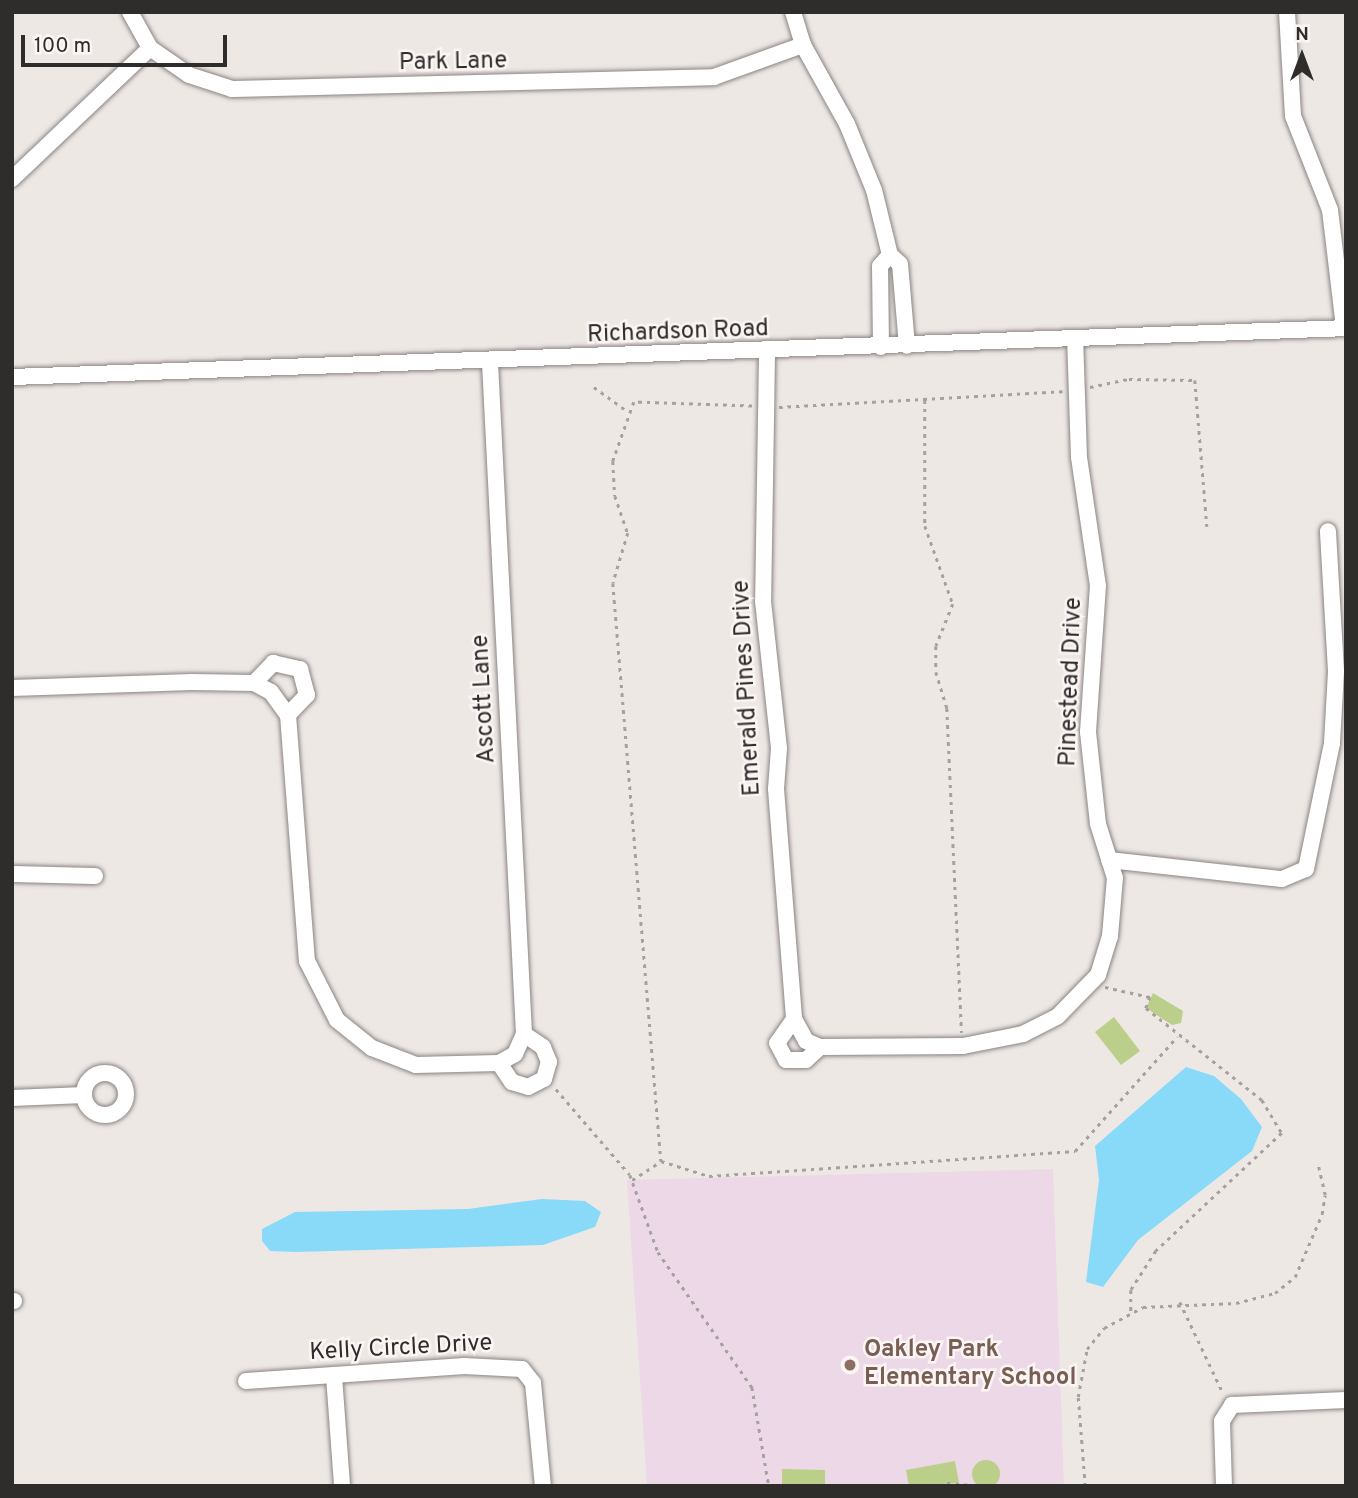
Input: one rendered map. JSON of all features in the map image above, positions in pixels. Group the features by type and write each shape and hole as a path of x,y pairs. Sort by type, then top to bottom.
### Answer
{"street":[{"name":"Park Lane","path":"130,12 150,48 189,75 232,89 714,77 803,46"},
{"path":"793,12 803,46 852,135 890,255 903,280 906,346"},
{"path":"1287,12 1293,116 1330,209 1345,328"},
{"path":"12,179 150,48"},
{"path":"881,347 880,266 890,255"},
{"name":"Richardson Road","path":"12,377 767,354 1074,338 1345,328"},
{"name":"Pinestead Drive","path":"813,1044 963,1046 1023,1034 1058,1017 1092,981 1114,912 1109,860 1091,783 1088,732 1098,586 1076,390 1074,338"},
{"name":"Emerald Pines Drive","path":"767,354 763,601 779,748 776,789 793,1018 813,1044 806,1060 786,1060 779,1053 782,1032 793,1018"},
{"name":"Ascott Lane","path":"490,362 524,1034"},
{"path":"1109,860 1282,879 1306,869 1332,743 1336,671 1328,531"},
{"path":"254,684 273,663 300,669 307,695 288,715"},
{"path":"12,688 254,684 281,701 288,715 303,942 312,979 337,1020 372,1048 416,1065 499,1063 514,1054 524,1034 543,1046 550,1062 544,1077 528,1087 512,1082 499,1063"},
{"path":"12,874 95,876"},
{"path":"12,1098 84,1095"},
{"name":"Kelly Circle Drive","path":"246,1381 464,1366 522,1369 533,1383 543,1486"},
{"path":"334,1376 342,1486"},
{"path":"1224,1486 1229,1408 1346,1400"}],"path":[{"path":"662,1161 613,583 628,533 615,496 613,461 626,410 634,402 768,407 1076,390 1129,379 1195,380 1207,527"},
{"path":"594,387 626,410"},
{"path":"925,400 925,526 953,604 936,646 936,672 950,743 963,1046"},
{"path":"1092,981 1116,992 1150,997 1146,1008 1172,1025 1177,1037 1262,1100 1282,1133 1156,1251 1131,1290 1131,1311"},
{"path":"662,1161 709,1176 1075,1151 1177,1037"},
{"path":"544,1077 632,1180 657,1252 752,1387 769,1486"},
{"path":"632,1180 662,1161"},
{"path":"1085,1486 1079,1374 1104,1328 1131,1311 1180,1302 1258,1298 1295,1277 1322,1214 1325,1195 1318,1165"},
{"path":"1180,1302 1214,1382 1229,1408"},
{"path":"947,1483 979,1486"}],"shaded area":[{"name":"Oakley Park Elementary School","path":"1053,1169 1064,1486 647,1486 627,1180"}],"green space":[{"path":"1153,993 1183,1011 1181,1023 1172,1025 1146,1008"},
{"path":"1114,1017 1140,1051 1121,1065 1095,1032"},
{"path":"986,1460 996,1464 1000,1474 996,1484 986,1488 976,1484 972,1474 976,1464"},
{"path":"955,1461 959,1483 909,1486 906,1470"},
{"path":"782,1469 825,1470 825,1486 782,1486"}],"water":[{"path":"1186,1067 1214,1076 1241,1099 1262,1127 1252,1151 1138,1240 1103,1287 1086,1282 1099,1180 1095,1146"},
{"path":"542,1199 585,1201 601,1212 595,1227 543,1245 296,1252 270,1251 262,1241 262,1229 295,1212 468,1209"}],"place":[{"name":"Oakley Park Elementary School","path":"850,1365"}]}
